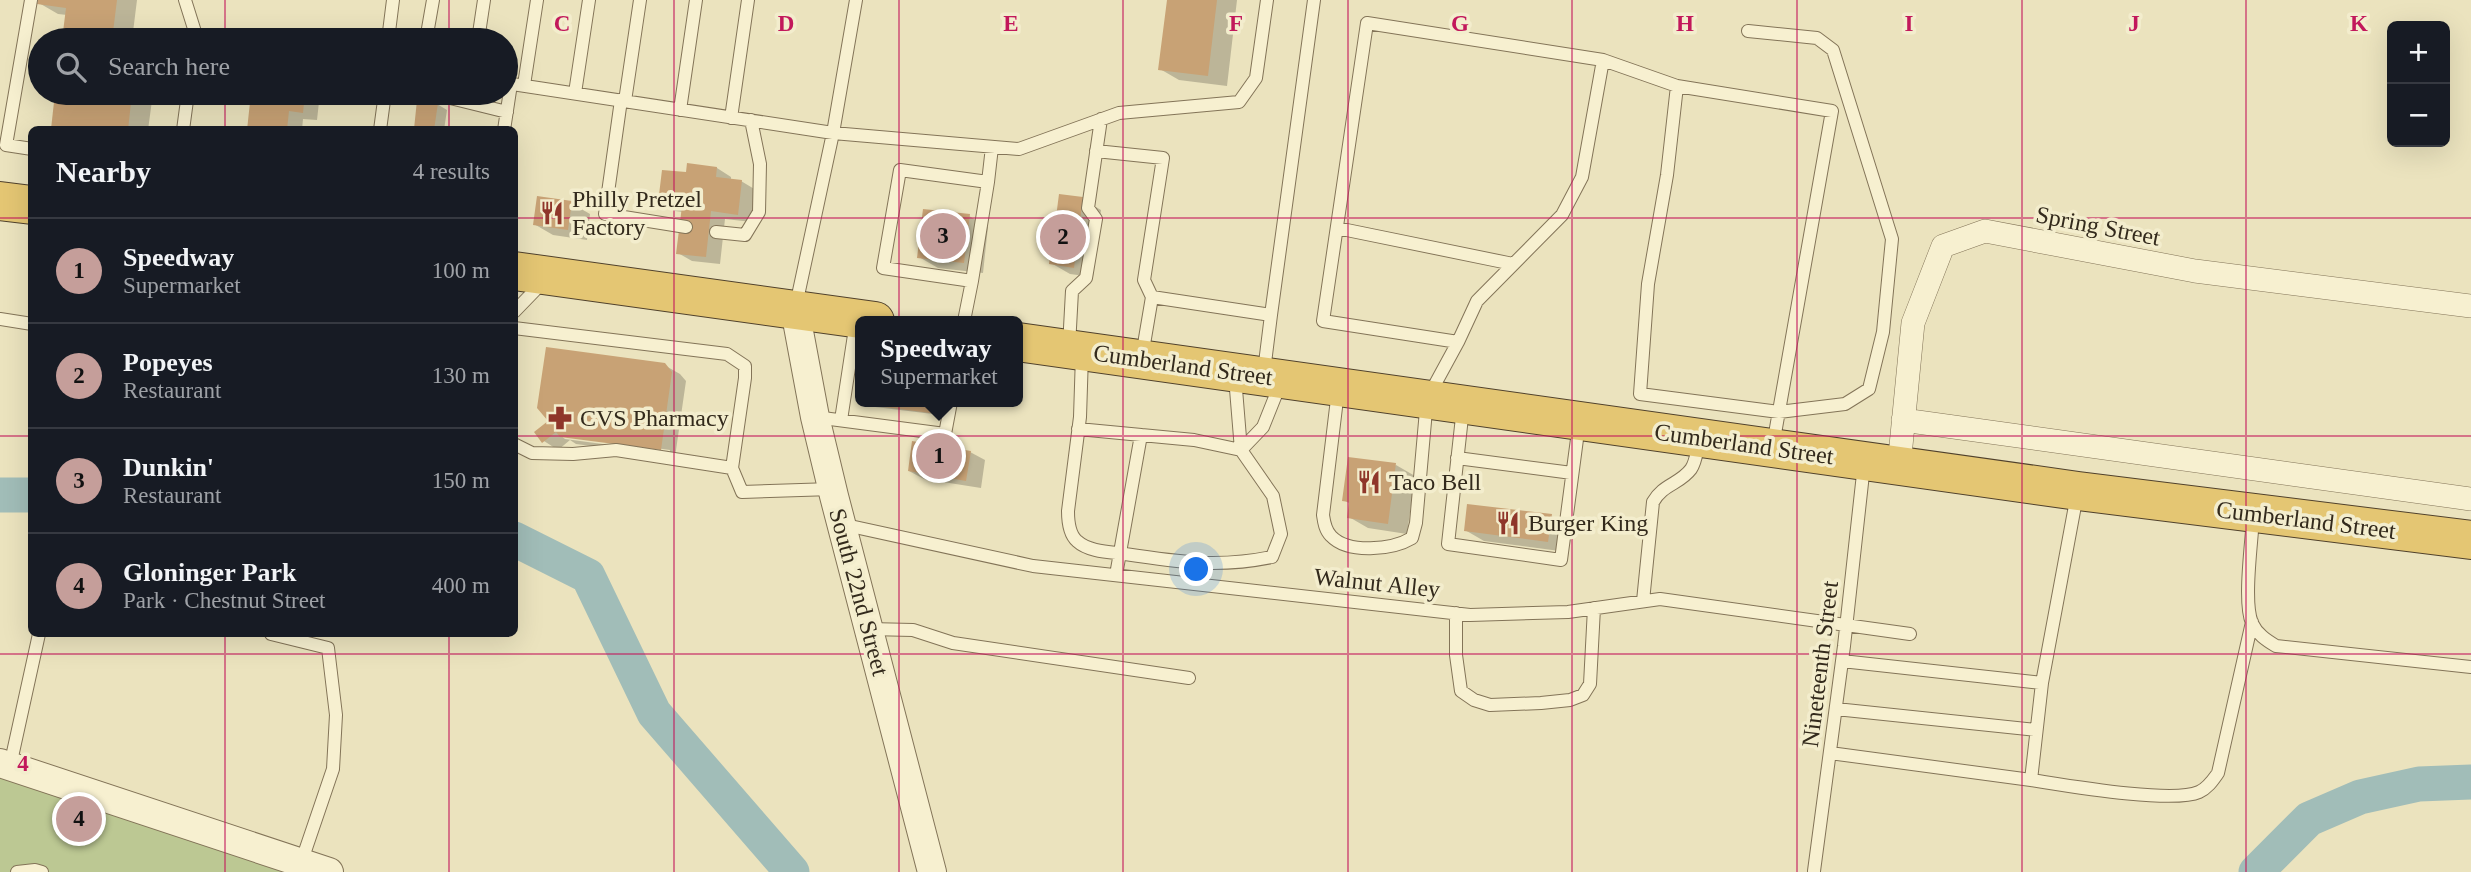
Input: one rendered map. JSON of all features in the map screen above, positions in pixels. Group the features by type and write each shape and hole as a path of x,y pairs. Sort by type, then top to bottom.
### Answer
{"highway":[{"path":"0,201 28,204"},
{"path":"532,274 855,318"},
{"name":"Cumberland Street","path":"1023,343 1700,438 1776,430 1882,464 2471,540"}],"street":[{"name":"Spring Street","path":"1882,464 1903,420 1913,323 1943,246 1985,231 2194,271 2471,306"},
{"name":"South 22nd Street","path":"795,310 828,418 832,489 932,872"},
{"path":"1903,420 2471,499"},
{"path":"5,764 329,872"}],"lane":[{"path":"28,148 6,145 31,0"},
{"path":"185,0 193,28"},
{"path":"390,28 393,0"},
{"path":"428,28 433,0"},
{"path":"480,28 484,0"},
{"path":"518,69 537,0"},
{"path":"575,93 589,0"},
{"path":"640,0 605,214 686,227"},
{"path":"680,110 696,0"},
{"path":"731,118 748,0"},
{"path":"795,310 832,133 856,0"},
{"path":"518,85 832,133 1019,149 1119,113 1239,102 1256,78 1267,0"},
{"path":"1241,450 1260,375 1271,315 1314,0"},
{"path":"1458,342 1323,321 1367,23 1603,60 1677,86 1853,113"},
{"path":"1677,86 1667,175 1648,284 1640,394 1776,430 1845,404 1869,389 1883,332 1892,239 1833,50 1817,38 1748,31"},
{"path":"1339,386 1323,515 1329,534 1340,544 1354,547 1400,546 1412,538 1458,342 1477,300 1562,215 1583,177 1603,60"},
{"path":"184,126 186,105"},
{"path":"381,126 383,105"},
{"path":"476,105 507,113"},
{"path":"505,126 509,105"},
{"path":"1776,430 1832,111"},
{"path":"1078,429 1194,440 1241,450 1273,496 1280,534 1272,557 1246,562 1189,564 1097,550 1078,542 1068,523 1078,429 1072,291 1086,278 1096,219 1088,208 1101,119"},
{"path":"716,232 745,234 759,212 760,164 751,120"},
{"path":"965,316 992,147"},
{"path":"1096,151 1163,158 1144,280 1152,297 1142,359"},
{"path":"972,281 883,268 901,170 988,182"},
{"path":"1337,228 1513,264"},
{"path":"518,304 532,274"},
{"path":"1152,297 1271,315"},
{"path":"0,319 28,323"},
{"path":"518,328 727,354 745,366 732,468 743,492 832,489"},
{"path":"855,357 828,418 945,434 950,407"},
{"path":"1241,450 1263,427 1260,375"},
{"path":"1445,401 1457,457 1448,544 1561,560 1579,420"},
{"path":"1115,575 1142,435"},
{"path":"1643,601 1653,502 1659,491 1680,480 1693,468 1700,438"},
{"path":"518,446 532,453 573,454 616,450 732,468"},
{"path":"1457,457 1572,473"},
{"name":"Nineteenth Street","path":"1814,872 1846,626 1882,464"},
{"path":"2031,780 2042,683 2078,491"},
{"path":"1830,753 2102,791 2183,796 2198,792 2208,786 2218,773 2252,622 2249,592 2253,513"},
{"name":"Walnut Alley","path":"841,523 1032,566 1456,613 1568,612 1660,599 1910,634"},
{"path":"1456,613 1456,655 1461,691 1474,701 1482,703 1518,705 1570,700 1583,695 1590,684 1594,608"},
{"path":"2252,622 2261,637 2276,646 2471,667"},
{"path":"869,629 913,630 953,643 1189,678"},
{"path":"5,764 38,637"},
{"path":"283,637 328,648 336,715 333,769 301,863"},
{"path":"1842,661 2042,683"},
{"path":"1836,709 2036,730"},
{"path":"17,872 42,872"}],"green space":[{"path":"0,765 318,872 0,872"}],"building":[{"path":"38,0 117,0 114,28 64,28 66,8 37,4"},
{"path":"1167,0 1217,0 1208,76 1158,70"},
{"path":"54,105 131,105 128,126 51,126"},
{"path":"250,105 304,105 303,113 289,111 287,126 247,126"},
{"path":"416,105 438,105 435,126 414,126"},
{"path":"687,163 717,167 716,177 742,180 738,215 711,211 706,257 676,254 682,206 658,203 662,170 686,172"},
{"path":"1059,194 1083,197 1074,268 1049,264 1051,249 1047,249 1050,225 1055,225"},
{"name":"Philly Pretzel Factory","path":"537,196 572,201 568,230 533,225"},
{"path":"923,209 970,214 964,263 917,258"},
{"name":"CVS Pharmacy","path":"546,347 665,363 672,372 661,450 560,437 556,432 542,443 534,432 548,421 537,408"},
{"path":"884,407 939,407 938,414"},
{"path":"912,441 971,451 966,481 908,471"},
{"name":"Taco Bell","path":"1348,457 1396,463 1388,524 1347,518 1349,502 1342,501"},
{"name":"Burger King","path":"1467,504 1552,514 1548,542 1464,531"}],"waterway":[{"path":"0,495 28,495"},
{"path":"518,541 588,576 654,713 792,872"},
{"path":"2256,872 2309,819 2360,797 2419,784 2471,782"}],"place":[{"name":"Philly Pretzel Factory","path":"552,213"},
{"name":"Dunkin'","path":"943,236"},
{"name":"Popeyes","path":"1063,237"},
{"name":"CVS Pharmacy","path":"560,418"},
{"name":"Speedway","path":"939,456"},
{"name":"Taco Bell","path":"1369,482"},
{"name":"Burger King","path":"1508,523"},
{"name":"Gloninger Park","path":"79,819"}]}
